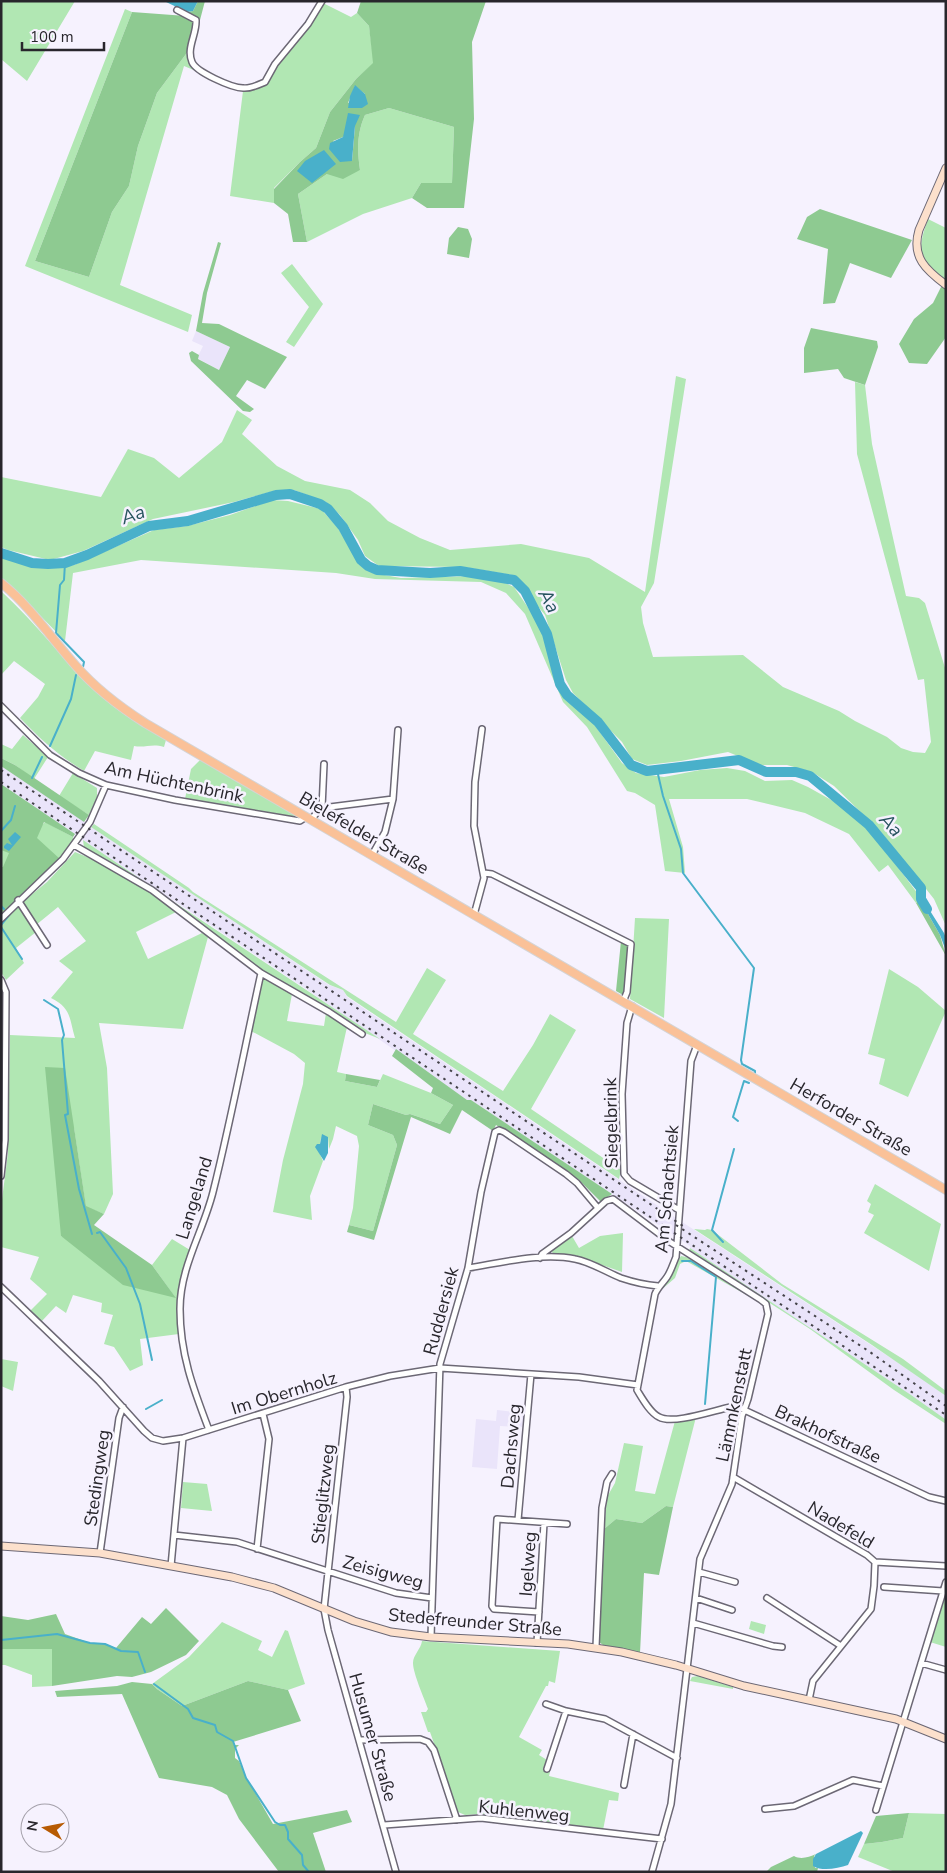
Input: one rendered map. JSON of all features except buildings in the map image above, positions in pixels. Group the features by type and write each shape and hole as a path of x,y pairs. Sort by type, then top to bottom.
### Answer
{"main road":[{"name":"Bielefelder Straße","path":"1,583 16,596 78,668 113,701 151,727 741,1071"},
{"name":"Herforder Straße","path":"741,1071 946,1190"}],"street":[{"path":"177,10 196,20 190,55 192,62 198,70 236,87 246,88 265,82 275,64 308,24 322,1"},
{"path":"946,168 916,241 918,255 924,266 946,286"},
{"name":"Am Hüchtenbrink","path":"1,706 50,755 72,770 106,785 166,798 300,821 309,818"},
{"path":"474,915 484,873 474,826 475,782 482,729"},
{"path":"372,855 387,827 393,799 398,730"},
{"path":"322,808 324,764"},
{"path":"1,919 18,900 41,882 74,844 90,822 106,785"},
{"path":"309,818 322,808 393,799"},
{"path":"74,844 152,890 261,973 329,1012 362,1034"},
{"path":"484,873 492,874 631,944 627,992 623,1002"},
{"path":"18,900 47,945"},
{"name":"Langeland","path":"209,1430 192,1387 182,1347 180,1323 181,1291 187,1264 213,1194 261,973"},
{"path":"1,980 6,992 6,1038 5,1140 1,1176"},
{"name":"Siegelbrink","path":"632,1006 627,1023 623,1076 622,1141 624,1174 630,1181 680,1210"},
{"name":"Am Schachtsiek","path":"637,1387 655,1294 658,1286 672,1269 677,1246 691,1061 697,1045"},
{"name":"Ruddersiek","path":"431,1634 440,1368 468,1268 494,1135 497,1130 504,1132 566,1174 577,1183 598,1208"},
{"path":"540,1258 542,1254 571,1234 610,1199 617,1201 677,1246"},
{"name":"Lämmkenstatt","path":"652,1872 672,1804 703,1550 732,1484 742,1416 759,1352 768,1308 761,1300 677,1246"},
{"path":"468,1268 540,1258 576,1259 637,1283 658,1286"},
{"name":"Im Obernholz","path":"1,1287 99,1381 152,1438 163,1441 183,1438 346,1387 390,1376 448,1367 579,1377 637,1387"},
{"name":"Dachsweg","path":"518,1520 531,1374"},
{"name":"Stieglitzweg","path":"324,1606 347,1397 346,1387"},
{"name":"Brakhofstraße","path":"637,1387 658,1417 674,1419 731,1406 744,1410 929,1497 946,1501"},
{"name":"Stedingweg","path":"100,1553 123,1407"},
{"path":"257,1549 269,1439 263,1414"},
{"path":"171,1566 183,1438"},
{"path":"597,1644 602,1508 607,1482 612,1474"},
{"name":"Nadefeld","path":"733,1477 859,1550 875,1562 871,1609 813,1681 809,1700"},
{"path":"539,1612 494,1609 492,1606 497,1519 566,1524"},
{"name":"Igelweg","path":"537,1640 544,1523"},
{"name":"Zeisigweg","path":"174,1535 223,1540 396,1593 432,1598"},
{"name":"Stedefreunder Straße","path":"1,1546 100,1553 256,1583 324,1606 373,1628 401,1634 431,1634 597,1644 742,1685 903,1721 946,1739"},
{"path":"875,1562 946,1566"},
{"path":"699,1572 735,1582"},
{"path":"876,1810 946,1582"},
{"path":"884,1587 943,1591"},
{"path":"696,1598 732,1610"},
{"path":"767,1598 841,1646"},
{"name":"Husumer Straße","path":"324,1606 396,1872"},
{"path":"693,1623 772,1646 782,1647"},
{"path":"921,1663 946,1670"},
{"path":"546,1704 566,1711 605,1718 677,1758"},
{"path":"547,1769 566,1711"},
{"path":"624,1785 633,1734"},
{"path":"359,1740 420,1739 428,1742 434,1750 457,1820"},
{"path":"765,1809 794,1806 852,1780 883,1786"},
{"name":"Kuhlenweg","path":"384,1825 491,1819 662,1839"}],"shaded area":[{"path":"196,331 230,347 219,370 197,358 203,346 192,341"},
{"path":"1,766 329,985 343,990 347,997 676,1218 917,1375 946,1396 946,1420 690,1248 690,1246 471,1100 467,1100 309,991 44,814 1,784"},
{"path":"497,1410 524,1413 522,1427 500,1426 497,1469 472,1467 476,1419 496,1421"}],"green space":[{"path":"1,1 75,1 27,81 1,59"},
{"path":"198,1 205,1 200,20 187,12 193,11"},
{"path":"361,1 486,1 472,42 474,119 464,208 427,208 412,198 421,183 452,183 454,127 389,108 365,115 360,128 358,142 360,170 343,179 327,174 298,194 307,242 293,242 288,214 274,203 274,189 316,148 330,112 356,79 373,63 369,26 357,13","holes":["355,86 365,94 348,103","355,126 352,161 333,141 343,137"]},
{"path":"323,3 351,17 357,13 369,26 374,63 356,79 330,112 316,148 274,188 274,203 230,196 243,91 268,82 277,66"},
{"path":"125,9 132,12 35,261 89,277 112,212 129,186 138,146 157,93 189,50 191,64 196,71 184,66 120,285 192,315 188,332 25,266"},
{"path":"132,12 186,16 194,20 195,24 189,50 157,93 138,146 129,186 112,212 89,277 35,261"},
{"path":"389,108 454,127 452,184 421,183 412,198 363,214 307,242 298,194 327,174 360,170 358,142 360,128 365,115"},
{"path":"820,209 912,240 891,278 850,263 835,303 823,304 828,249 797,239 807,217"},
{"path":"928,219 946,228 946,281 929,268 922,254 922,239"},
{"path":"458,227 468,229 472,239 469,258 447,254 449,238"},
{"path":"218,242 221,243 207,293 202,323 219,324 287,357 265,389 247,380 236,396 254,409 250,412 243,411 191,361 189,353 192,351 199,355 198,359 219,370 230,347 196,331 203,293"},
{"path":"292,264 323,304 294,347 286,342 309,307 281,273"},
{"path":"942,285 946,288 946,337 927,364 909,363 899,344 914,319 933,303"},
{"path":"811,328 877,341 878,347 865,385 844,378 838,369 804,373 804,348"},
{"path":"676,376 686,379 654,583 641,607 643,623 653,657 743,655 783,687 839,711 887,737 901,748 925,753 931,742 924,679 918,680 857,454 855,382 865,385 872,444 906,596 919,598 925,603 946,671 946,926 934,899 881,832 834,786 812,772 787,765 760,765 728,752 647,765 632,759 622,742 573,693 566,680 545,615 512,575 464,567 379,566 365,556 358,540 340,515 326,502 294,490 277,490 234,502 153,519 83,551 50,560 1,547 1,477 101,497 128,449 154,458 179,478 222,442 237,410 252,420 242,434 277,466 305,481 350,490 370,503 388,521 420,538 450,550 521,544 589,558 645,592"},
{"path":"272,500 288,501 321,509 338,528 358,562 373,573 401,578 472,576 503,582 514,587 540,625 562,693 594,724 622,763 636,773 664,777 700,770 727,768 745,771 765,781 792,780 808,787 842,806 863,824 918,894 920,900 916,903 888,865 879,872 849,834 805,813 747,799 669,799 683,847 685,873 665,871 655,805 635,793 627,791 587,727 563,702 525,614 506,593 481,582 375,579 336,573 141,560 73,573 65,641 1,578 1,557 50,568 74,565 154,530 187,526 230,515"},
{"path":"1,591 102,697 125,715 166,740 164,747 156,745 134,746 131,760 95,751 84,771 58,753 35,733 20,718 38,697 45,684 14,661 1,675"},
{"path":"23,735 48,757 34,779 15,765 1,758 1,744 12,749"},
{"path":"1,758 15,765 89,815 84,822 1,766"},
{"path":"201,759 297,815 296,818 185,799 191,769"},
{"path":"73,773 97,788 97,797 89,815 59,796"},
{"path":"1,784 75,834 73,837 44,822 37,838 60,859 1,916 1,867 3,867 9,853 1,850"},
{"path":"1,805 42,825 45,822 73,837 74,842 60,859 1,906"},
{"path":"94,824 193,892 396,1022 427,968 446,980 413,1034 503,1091 533,1045 550,1014 576,1030 531,1109 621,1170 619,1179 347,996 343,990 330,985 91,827"},
{"path":"83,840 148,884 84,848"},
{"path":"75,852 128,878 152,893 176,912 136,932 148,959 202,933 208,937 183,1029 99,1023 107,1068 113,1194 104,1214 86,1207 74,1128 61,1236 175,1297 152,1265 172,1239 190,1250 179,1285 179,1334 140,1339 143,1365 130,1371 114,1347 104,1344 113,1315 101,1312 102,1303 73,1295 66,1313 56,1306 41,1322 30,1311 47,1294 30,1279 39,1257 1,1247 1,1207 8,1153 10,1035 75,1038 66,1010 51,998 73,972 59,961 86,941 58,907 36,925 36,932 16,948 24,963 6,980 1,972 1,926 14,909 47,882"},
{"path":"156,890 380,1039 365,1033 272,979"},
{"path":"920,900 940,935 946,956 916,903"},
{"path":"635,918 669,919 664,1018 630,999"},
{"path":"621,941 628,944 626,990 623,995 616,991"},
{"path":"889,969 918,987 946,1011 908,1097 879,1084 885,1059 868,1054"},
{"path":"263,979 267,979 292,994 287,1021 324,1026 326,1013 347,1027 337,1072 346,1074 345,1081 377,1087 383,1074 431,1093 453,1105 440,1124 373,1104 368,1125 393,1135 397,1145 373,1231 349,1225 353,1208 359,1146 357,1136 336,1126 329,1149 328,1137 321,1138 319,1152 323,1161 310,1196 312,1220 273,1212 283,1160 303,1084 305,1063 294,1054 251,1031"},
{"path":"396,1049 467,1100 471,1100 612,1194 601,1202 579,1180 496,1125 493,1131 462,1110 450,1134 411,1117 374,1240 347,1232 349,1225 373,1231 397,1145 393,1135 368,1125 373,1104 440,1124 453,1105 431,1093 433,1088 392,1056"},
{"path":"45,1067 65,1068 86,1206 104,1214 94,1225 152,1265 176,1298 123,1285 61,1236"},
{"path":"346,1074 380,1080 377,1087 345,1081"},
{"path":"875,1184 941,1224 929,1271 864,1233 874,1215 868,1212 871,1204 867,1201"},
{"path":"694,1229 712,1230 782,1284 903,1359 946,1391 946,1396 872,1345"},
{"path":"623,1233 622,1272 579,1257 555,1255 550,1250 572,1236 579,1248 600,1236"},
{"path":"690,1248 911,1395 945,1419 946,1424 894,1390 810,1329 689,1251"},
{"path":"681,1256 690,1258 752,1298 686,1261 680,1264 675,1278 660,1291"},
{"path":"1,1359 18,1362 13,1391 1,1386"},
{"path":"696,1417 673,1507 666,1506 642,1523 616,1519 604,1529 607,1497 615,1483 624,1443 643,1446 635,1491 655,1494 675,1421"},
{"path":"183,1482 207,1484 212,1511 181,1508"},
{"path":"666,1506 673,1507 659,1575 644,1573 640,1653 603,1645 599,1642 604,1529 616,1519 642,1523"},
{"path":"946,1592 946,1647 930,1642"},
{"path":"166,1608 199,1641 186,1655 151,1672 132,1677 117,1676 52,1686 52,1649 1,1649 1,1616 28,1620 56,1614 65,1634 90,1643 103,1643 116,1648 142,1617 151,1624"},
{"path":"751,1621 766,1625 764,1634 749,1629"},
{"path":"222,1622 262,1641 258,1650 272,1657 285,1630 288,1631 305,1684 288,1690 248,1681 182,1706 152,1684 189,1657"},
{"path":"422,1641 560,1651 555,1683 549,1681 519,1737 542,1750 539,1755 547,1760 544,1770 550,1772 549,1776 619,1793 618,1801 609,1800 603,1830 482,1814 465,1815 458,1812 430,1732 428,1732 421,1712 426,1712 428,1709 413,1663"},
{"path":"1,1649 53,1649 52,1686 32,1687 32,1675 1,1665"},
{"path":"698,1676 733,1687 733,1689 690,1681 692,1677"},
{"path":"248,1681 288,1690 301,1721 233,1742 234,1745 239,1745 235,1749 235,1758 239,1761 247,1779 273,1824 347,1810 352,1822 313,1833 326,1872 279,1872 239,1819 227,1795 212,1787 159,1778 122,1694 57,1697 55,1691 117,1686 132,1682 152,1684 182,1706"},
{"path":"909,1813 946,1814 946,1872 895,1872 858,1857 864,1844 903,1838"},
{"path":"909,1813 903,1838 864,1844 876,1816"},
{"path":"816,1854 814,1856 815,1868 818,1868 817,1872 766,1872 771,1867 794,1856 802,1858"}],"water":[{"path":"164,1 198,1 193,11 187,12"},
{"path":"355,85 365,94 368,104 362,108 348,108 350,96"},
{"path":"348,113 360,115 355,126 352,161 340,162 329,149 330,143 343,137"},
{"path":"324,150 336,164 312,183 297,171 305,161"},
{"path":"15,832 21,837 9,851 4,846 7,843 12,845 8,839"},
{"path":"922,898 944,933 946,951 940,935 920,900"},
{"path":"322,1134 328,1137 328,1153 324,1161 315,1147 317,1144 320,1144"},
{"path":"861,1831 863,1833 848,1865 826,1869 813,1866 813,1859 816,1854"}],"waterway":[{"name":"Aa","path":"1,553 32,563 65,563 87,555 149,526 188,521 276,495 290,494 320,504 328,509 343,527 361,560 377,570 430,573 460,571 514,580 525,591 547,634 560,684 567,695 598,722 631,765 647,771 739,760 766,772 796,772 810,776 869,825 921,888 921,899 927,909"},
{"path":"65,563 64,580 60,585 56,633 84,662 83,667"},
{"path":"50,746 71,699 76,675"},
{"path":"32,778 42,757"},
{"path":"657,770 663,796 681,849 683,873 754,968 741,1060 742,1064 755,1071 755,1074"},
{"path":"1,831 11,820 15,806"},
{"path":"1,906 4,909"},
{"path":"1,925 10,914"},
{"path":"1,927 22,959"},
{"path":"44,1000 58,1009 64,1035 62,1040 68,1114 65,1115 79,1189 92,1234"},
{"path":"738,1121 733,1117 744,1081 749,1083"},
{"path":"723,1242 712,1230 734,1149"},
{"path":"97,1233 100,1232 126,1268 140,1304 152,1360"},
{"path":"682,1261 691,1261 716,1277 705,1404"},
{"path":"146,1409 162,1400"},
{"path":"1,1640 57,1634 90,1643 105,1644 121,1651 138,1652 145,1672"},
{"path":"154,1684 188,1709 193,1718 215,1725 217,1732 233,1741 246,1778 275,1822 285,1825 288,1839 302,1855 303,1865 309,1872"}],"railway":[{"path":"1,770 683,1226"},
{"path":"1,782 946,1415"},
{"path":"676,1225 870,1352 946,1406"}]}
